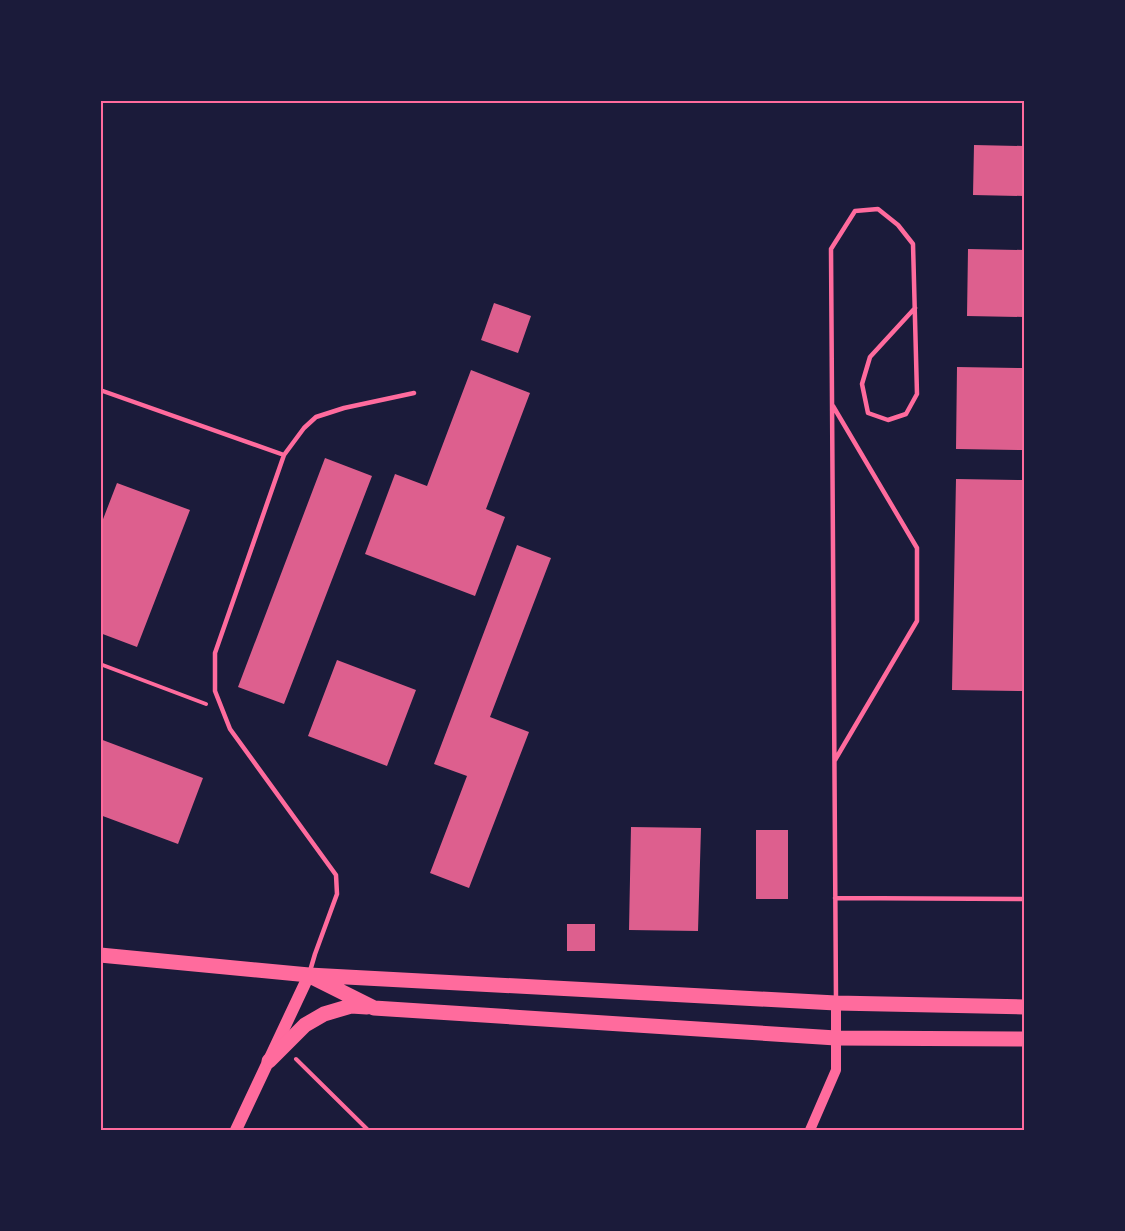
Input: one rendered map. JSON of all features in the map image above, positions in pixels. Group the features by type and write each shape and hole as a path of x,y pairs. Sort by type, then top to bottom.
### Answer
{"main road":[{"path":"100,955 309,975 836,1003 1024,1007"},
{"path":"309,975 374,1008"},
{"path":"236,1131 309,975"},
{"path":"268,1061 305,1025 324,1014 351,1006 836,1038 1024,1039"}],"street":[{"path":"810,1131 836,1070 836,1003"}],"lane":[{"path":"836,1003 831,249 855,211 878,209 898,225 913,244 915,308 917,394 906,414 888,420 868,413 862,384 870,357 915,308"},
{"path":"100,390 284,455"},
{"path":"309,975 337,894 336,875 230,729 215,691 215,653 284,455 304,428 316,417 344,408 414,393"},
{"path":"832,404 917,548 917,621 834,762"},
{"path":"835,898 1024,899"}],"path":[{"path":"100,664 223,711"},
{"path":"284,1047 368,1131"}],"building":[{"path":"974,145 1024,146 1024,196 973,195"},
{"path":"968,249 1024,250 1024,317 967,316"},
{"path":"494,303 531,316 518,353 481,340"},
{"path":"957,367 1024,368 1024,450 956,449"},
{"path":"471,370 530,393 486,509 505,517 475,596 365,554 395,474 427,486"},
{"path":"325,458 372,476 284,704 238,687"},
{"path":"956,479 1024,480 1024,691 952,690"},
{"path":"117,483 190,510 137,647 100,633 100,527"},
{"path":"517,545 551,558 490,717 529,732 469,888 430,873 467,776 434,764"},
{"path":"337,660 416,690 387,766 308,736"},
{"path":"100,739 203,778 178,844 100,815"},
{"path":"631,827 701,828 698,931 629,930"},
{"path":"756,830 788,830 788,899 756,899"},
{"path":"567,924 595,924 595,951 567,951"}]}
